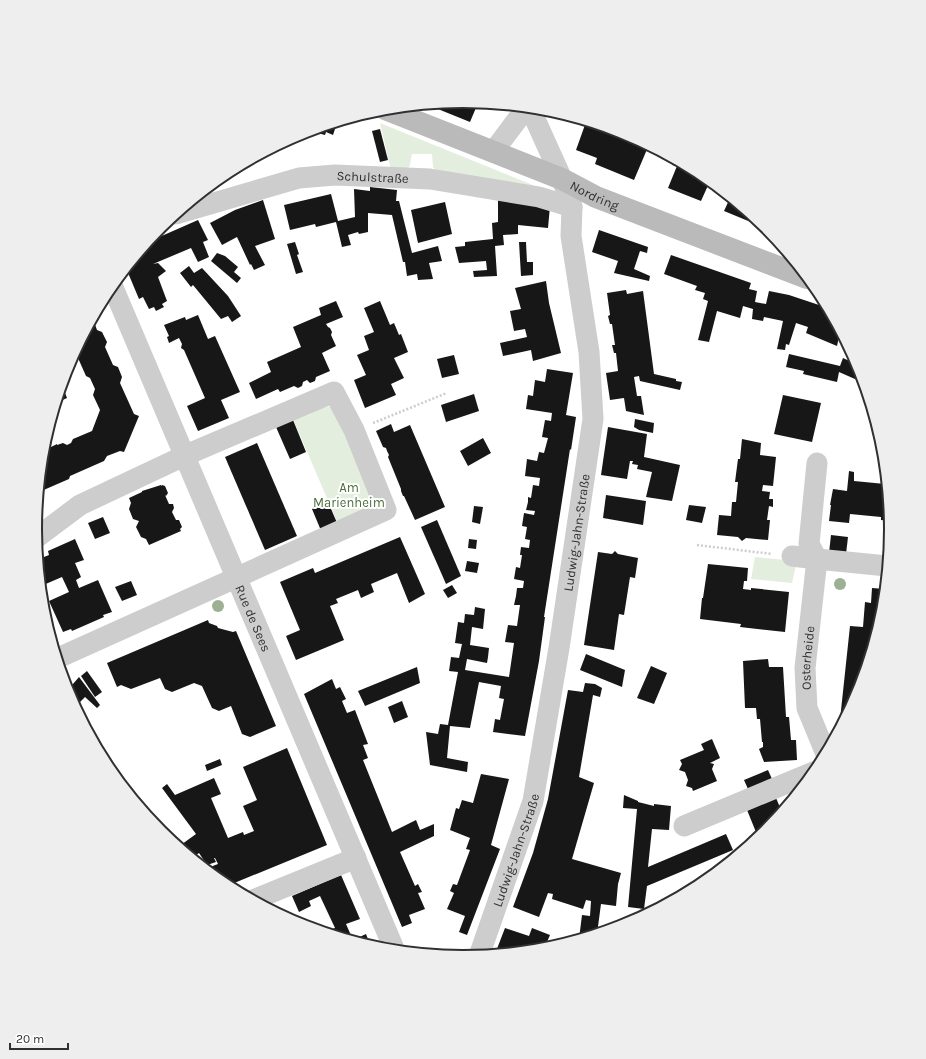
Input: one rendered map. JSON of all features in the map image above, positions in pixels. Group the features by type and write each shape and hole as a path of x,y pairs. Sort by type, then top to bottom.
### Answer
{"main road":[{"name":"Nordring","path":"397,114 562,179 596,197 798,275"}],"street":[{"path":"493,152 522,113"},
{"name":"Ludwig-Jahn-Straße","path":"481,950 533,801 560,648 594,419 590,352 571,236 572,207 562,179 533,115"},
{"name":"Schulstraße","path":"188,210 299,178 335,174 430,179 539,197 572,207"},
{"name":"Rue de Sees","path":"115,293 186,455 392,944"},
{"path":"42,534 80,506 186,455 334,392 354,430 386,510 61,656"},
{"name":"Osterheide","path":"817,463 809,544 817,559 805,668 807,708 823,747"},
{"path":"792,556 882,566"},
{"path":"684,826 804,776"},
{"path":"259,898 356,858"}],"path":[{"path":"354,430 447,394"},
{"path":"697,545 792,556"}],"green space":[{"path":"380,123 545,190 440,175 433,167 432,154 412,154 410,165 406,171 391,170"},
{"name":"Am Marienheim","path":"323,406 331,407 337,415 374,506 339,526 293,419"},
{"path":"755,557 797,561 792,583 751,579"}],"building":[{"path":"476,108 470,122 438,109"},
{"path":"584,127 646,151 634,180 595,164 597,158 576,150"},
{"path":"335,129 333,135 326,132 325,135 321,134"},
{"path":"380,129 388,160 380,162 372,131"},
{"path":"677,167 707,187 701,201 668,188"},
{"path":"370,187 397,190 396,201 399,201 412,253 438,246 442,261 429,263 433,279 418,280 417,274 407,276 405,262 403,262 392,215 368,213 368,232 359,234 358,232 348,235 351,245 342,247 336,222 316,227 315,224 290,230 284,205 331,194 338,221 355,217 354,189 370,191"},
{"path":"263,200 275,239 255,246 265,265 254,270 251,264 250,265 237,237 222,245 210,223 235,210"},
{"path":"498,200 550,206 548,228 518,225 518,234 503,235 504,245 495,246 497,276 474,277 473,271 487,270 486,261 459,263 455,247 465,246 465,242 493,239 492,223 498,222"},
{"path":"445,202 452,234 418,243 411,210"},
{"path":"728,202 750,222 724,211"},
{"path":"198,220 208,240 203,242 209,257 198,262 191,248 153,264 158,263 166,271 158,277 167,301 162,304 164,307 156,311 154,307 149,309 143,297 139,299 128,274 161,236"},
{"path":"599,230 648,247 647,253 640,251 634,269 650,276 649,281 614,273 618,261 592,252"},
{"path":"295,242 299,254 297,255 303,272 296,274 287,244"},
{"path":"519,242 526,242 527,262 533,262 533,275 521,276"},
{"path":"217,253 225,256 238,267 234,272 241,278 237,283 211,261"},
{"path":"671,255 751,283 749,289 757,291 755,302 766,304 769,291 789,295 819,305 839,339 837,346 806,333 808,327 796,323 789,345 786,344 785,350 777,349 783,321 764,317 763,321 752,319 753,309 743,306 740,318 717,311 709,342 698,340 708,301 703,299 705,293 695,290 697,286 664,274"},
{"path":"189,266 194,273 202,268 228,296 241,316 232,322 228,316 221,319 193,285 191,287 180,273"},
{"path":"546,281 549,303 561,353 533,361 531,350 503,356 500,343 527,337 525,329 514,331 510,311 521,309 515,288"},
{"path":"626,290 627,294 643,291 654,374 676,379 676,381 682,382 680,390 640,381 639,376 634,377 637,396 641,396 644,415 626,411 624,398 610,400 606,373 618,371 616,353 614,353 612,345 615,345 612,324 610,324 608,316 610,315 607,293"},
{"path":"336,301 343,317 326,324 332,332 331,335 336,346 322,353 330,371 316,377 315,381 310,383 307,380 303,382 302,386 298,388 294,386 280,392 278,389 256,399 249,383 271,372 267,362 301,347 293,327 321,315 319,308"},
{"path":"380,301 390,325 394,323 399,335 401,334 408,352 394,358 404,378 391,384 396,395 365,408 354,380 366,375 357,355 369,350 364,336 374,332 364,308"},
{"path":"198,315 208,339 215,336 240,392 221,400 229,418 198,431 187,406 205,398 184,350 181,348 182,344 179,338 169,343 167,337 169,336 164,325 185,317 186,320"},
{"path":"95,325 97,330 102,332 107,342 105,347 113,365 118,367 122,377 120,383 134,414 139,416 124,452 120,451 107,456 104,461 70,476 69,479 44,490 50,448 63,443 67,445 71,443 73,439 92,431 100,410 93,395 95,389 90,378 86,376 78,358"},
{"path":"789,354 840,366 843,358 849,361 856,380 839,372 837,382 803,374 804,371 786,367"},
{"path":"454,355 459,374 442,378 437,359"},
{"path":"547,369 573,373 566,415 576,417 544,617 539,661 525,736 493,732 495,719 500,720 504,699 499,698 501,686 479,682 470,728 450,726 447,758 468,762 467,772 430,765 426,732 438,734 440,724 448,725 458,672 449,671 451,657 459,658 462,644 455,643 458,622 464,623 465,614 474,615 475,607 485,609 483,629 472,627 470,645 489,648 488,657 487,663 467,659 465,670 509,677 514,643 505,642 508,625 517,626 520,605 514,605 517,588 523,588 524,581 514,579 516,567 520,568 522,555 520,555 521,547 529,548 530,540 525,539 527,527 522,526 524,513 534,515 535,511 526,510 528,497 531,498 533,485 539,486 540,478 525,476 527,459 537,461 539,452 544,453 548,438 542,437 545,420 551,421 552,413 526,409 528,395 533,396 535,380 545,382"},
{"path":"65,392 67,398 62,400"},
{"path":"474,394 479,411 446,422 441,405"},
{"path":"783,395 821,403 812,442 774,434"},
{"path":"635,419 654,423 653,433 639,430 634,427"},
{"path":"293,420 306,452 290,459 276,427"},
{"path":"391,424 394,432 410,425 445,507 415,520 403,496 386,448 383,447 376,431"},
{"path":"608,427 647,434 644,457 680,465 672,501 646,497 652,472 637,469 638,465 632,464 633,461 630,461 627,479 601,475"},
{"path":"483,438 491,453 468,466 460,451"},
{"path":"742,439 761,443 760,455 776,457 773,486 763,485 762,491 770,492 769,499 773,499 773,507 769,506 767,520 770,520 768,540 746,538 742,541 738,537 717,535 719,515 731,516 732,502 736,502 738,482 735,482 738,459 740,459"},
{"path":"257,443 297,536 265,550 225,457"},
{"path":"849,471 854,472 854,481 881,484 884,520 881,520 881,517 850,514 849,523 829,521 833,489 847,491"},
{"path":"161,485 165,486 168,493 166,496 165,495 169,504 173,504 174,508 172,512 176,520 179,520 182,527 180,529 181,531 149,545 146,539 141,537 136,527 139,521 133,519 129,509 131,503 129,498 142,491"},
{"path":"606,495 646,501 643,525 603,518"},
{"path":"328,502 338,525 322,533 312,509"},
{"path":"689,505 706,507 702,523 686,520"},
{"path":"474,506 483,507 480,524 472,522"},
{"path":"103,517 110,533 95,539 88,523"},
{"path":"437,520 461,576 446,584 421,527"},
{"path":"831,535 848,537 846,554 829,553"},
{"path":"400,537 425,594 409,603 397,573 371,584 374,592 361,598 358,590 336,599 338,603 330,606 344,640 296,660 286,636 300,630 280,582 313,568 315,573"},
{"path":"75,539 84,560 75,563 81,577 76,580 79,588 98,580 112,612 72,631 71,629 63,632 49,601 69,592 62,577 46,584 43,557 49,555 48,551"},
{"path":"469,539 477,540 476,549 468,548"},
{"path":"615,551 618,554 638,558 635,578 630,577 624,615 619,614 614,650 584,645 598,552 612,554"},
{"path":"467,561 479,563 477,573 465,571"},
{"path":"708,564 748,568 747,581 744,581 743,589 751,590 751,588 789,592 785,632 740,627 741,624 700,619"},
{"path":"131,581 137,595 122,601 115,587"},
{"path":"452,585 457,593 448,598 443,590"},
{"path":"872,588 879,589 876,612 862,665 840,717 850,626 863,627 865,602 871,603"},
{"path":"208,620 209,623 217,626 218,628 233,632 236,631 276,726 250,737 242,734 231,706 219,711 212,708 202,686 194,683 172,692 165,689 160,678 131,689 121,685 117,687 107,663"},
{"path":"586,654 625,670 622,687 580,670"},
{"path":"768,659 769,667 783,667 786,717 789,717 791,740 796,740 797,760 764,762 759,749 763,747 760,719 757,719 756,708 745,708 743,661"},
{"path":"651,666 667,673 654,704 637,698"},
{"path":"417,667 420,683 365,706 358,691"},
{"path":"87,671 102,692 95,697 81,676"},
{"path":"79,677 100,705 97,708 85,697 79,703 72,685"},
{"path":"332,679 336,689 340,687 346,699 342,701 347,713 355,710 368,744 363,745 368,758 363,760 392,832 416,820 420,830 434,824 434,836 400,852 415,886 418,884 422,892 418,893 425,909 409,915 412,923 402,927 304,694"},
{"path":"585,683 595,684 602,688 600,697 593,695 579,777 594,783 572,859 621,873 618,884 616,906 601,904 598,928 580,934 582,915 590,916 591,901 586,900 583,909 552,899 553,894 548,893 539,917 513,907 533,853 548,799 568,690 583,692"},
{"path":"402,701 408,717 394,723 388,707"},
{"path":"712,739 720,758 710,763 714,764 712,769 717,781 693,791 692,788 686,786 688,780 685,772 679,770 682,764 680,760 704,750 701,744"},
{"path":"287,748 327,845 234,883 211,867 218,864 215,858 216,862 208,865 199,853 196,855 183,844 196,834 162,788 167,784 175,795 214,778 221,794 211,798 228,838 243,832 244,835 254,831 243,806 257,800 243,767"},
{"path":"220,759 222,765 207,771 205,765"},
{"path":"768,770 772,779 748,789 744,780"},
{"path":"481,774 509,779 491,845 500,849 467,935 459,932 465,916 447,909 454,893 450,891 453,884 457,885 470,850 466,849 470,838 450,830 456,808 459,809 462,800 473,803"},
{"path":"624,795 638,802 654,806 654,804 671,806 669,830 652,829 648,867 726,834 733,850 647,886 644,909 628,907 637,809 623,808"},
{"path":"776,798 780,807 756,832 747,810"},
{"path":"341,875 360,919 346,924 351,935 332,929 335,928 320,896 309,901 311,906 299,912 292,896"},
{"path":"505,928 529,936 532,928 550,935 547,942 497,949"},
{"path":"366,934 368,939 359,937"}]}
